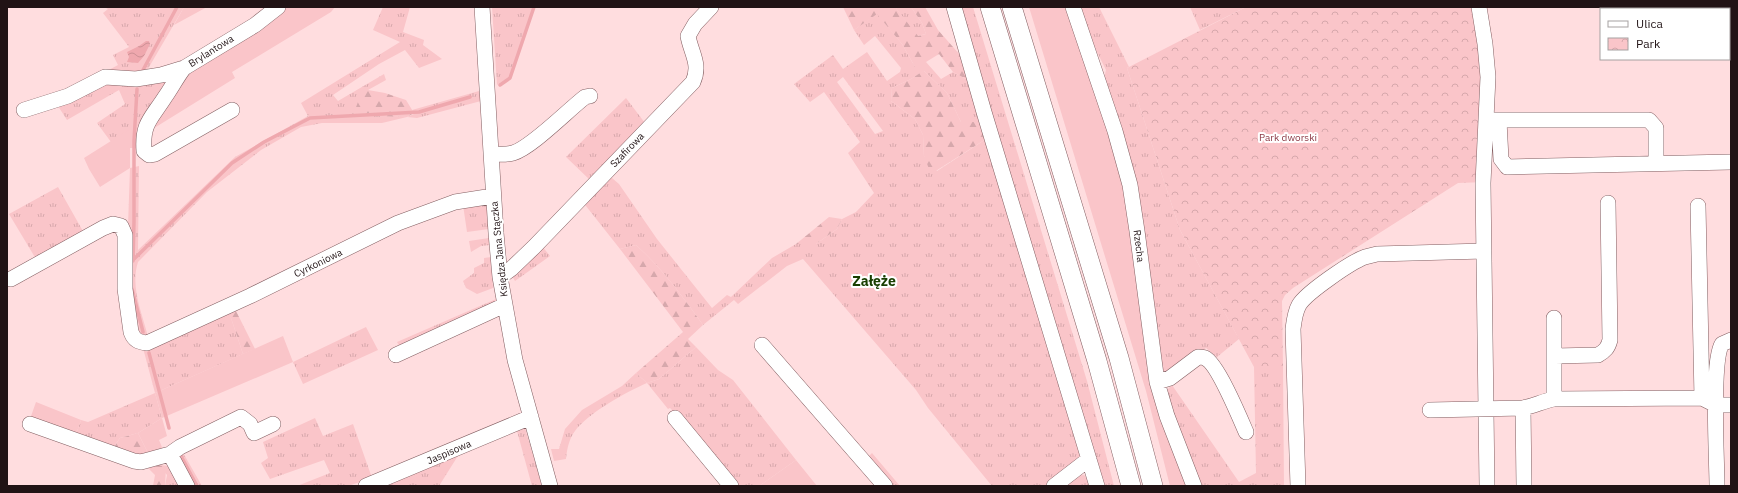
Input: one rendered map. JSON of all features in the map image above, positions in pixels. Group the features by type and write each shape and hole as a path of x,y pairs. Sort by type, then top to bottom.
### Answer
{"main road":[{"path":"990,7 1097,361 1131,486"},
{"path":"1012,7 1119,358 1153,486"}],"street":[{"name":"Brylantowa","path":"24,110 68,96 106,77 136,79 184,68 255,24 278,7"},
{"name":"Księdza Jana Stączka","path":"482,7 493,196 500,277 515,360 550,486"},
{"name":"Szafirowa","path":"500,277 511,269 534,247 693,82 697,67 688,36 695,24 711,7"},
{"path":"954,7 984,112 1097,486"},
{"name":"Rzecha","path":"1073,7 1115,131 1130,185 1157,382 1167,416 1194,486"},
{"path":"1479,7 1487,66 1492,120 1501,160 1507,167 1731,162"},
{"path":"184,68 165,98 149,119 143,136 144,151 149,155 155,154 232,110"},
{"path":"491,154 513,153 556,123 585,97 590,96"},
{"path":"1492,120 1649,120 1656,128 1656,164"},
{"path":"1487,486 1483,182 1492,120"},
{"name":"Cyrkoniowa","path":"11,279 103,228 113,224 121,226 125,235 125,289 131,332 133,338 139,342 147,343 250,296 398,223 455,202 493,196"},
{"path":"1555,356 1598,355 1604,352 1608,347 1610,340 1608,203"},
{"path":"1698,206 1702,398"},
{"path":"1298,486 1293,329 1295,315 1305,297 1347,267 1364,257 1377,254 1484,251"},
{"path":"396,355 505,305"},
{"path":"1554,318 1554,399"},
{"path":"1717,486 1717,356 1722,344 1731,340"},
{"path":"762,345 885,486"},
{"path":"1157,382 1170,378 1198,357 1204,358 1211,363 1232,399 1246,432"},
{"path":"1430,410 1523,408 1535,406 1545,401 1554,399 1702,398 1716,405 1731,405"},
{"path":"1523,408 1524,486"},
{"name":"Jaspisowa","path":"366,486 531,416"},
{"path":"30,424 134,461 141,462 170,454 180,447 241,417 250,424 254,433 272,424"},
{"path":"675,418 731,486"},
{"path":"170,454 187,486"},
{"path":"1054,486 1088,459"}],"green space":[{"path":"104,7 184,7 145,74 105,72 118,65 113,55 129,47 103,13 108,9"},
{"path":"184,7 207,7 174,25"},
{"path":"285,7 335,7 331,12 232,72 235,78 151,130 189,69"},
{"path":"383,7 410,7 403,32 424,40 423,45 442,59 419,68 405,50 379,64 333,95 338,101 384,74 386,80 368,90 393,116 407,117 382,123 322,123 301,127 261,150 207,192 138,262 135,281 136,290 148,337 143,339 134,325 128,226 130,168 139,166 138,250 235,157 308,116 301,103 400,42 373,30"},
{"path":"492,7 533,7 510,76 497,85"},
{"path":"843,7 895,7 918,36 926,34 922,23 911,7 925,7 938,30 961,56 968,80 953,72 939,54 926,62 924,71 947,93 961,122 979,122 986,139 931,174 924,156 923,135 915,119 891,101 892,88 911,79 923,71 915,67 902,44 877,14 854,30"},
{"path":"895,7 911,7 922,23 926,34 917,36"},
{"path":"959,7 973,7 1087,381 1114,486 1103,486"},
{"path":"1029,7 1067,7 1104,120 1125,194 1147,362 1166,434 1187,486 1170,486 1146,391"},
{"path":"1081,7 1099,7 1129,67 1127,68 1180,230 1239,339 1217,357 1206,348 1172,373 1164,371 1160,366 1103,82 1106,70 1088,34"},
{"path":"1190,7 1246,7 1200,30"},
{"name":"Park dworski","path":"1246,7 1486,7 1492,36 1491,94 1486,182 1458,183 1293,288 1285,295 1282,301 1283,367 1254,367 1180,230 1127,68"},
{"path":"877,13 902,44 915,67 926,62 941,79 953,72 968,80 979,122 961,122 947,93 924,71 892,88 891,101 915,119 923,135 924,156 937,171 986,139 1081,451 1079,457 1045,486 992,486 928,408 916,390 803,259 787,266 738,304 734,300 703,325 655,263 636,245 620,249 582,201 606,179 612,178 619,184 657,239 712,308 727,295 731,297 772,258 796,244 816,244 837,229 842,219 856,212 874,193 848,153 860,142 824,92 810,102 794,84 833,55 843,69 867,52 887,81 900,72 901,68 875,36 864,45 854,30","holes":["843,77 883,131 875,134 837,82"]},
{"path":"176,73 139,148 130,148 130,130 111,142 97,123 125,104 119,90 67,120 56,103 109,80"},
{"path":"368,90 385,93 406,100 414,113 407,117 353,115 358,102"},
{"path":"479,91 481,101 417,118 407,117 414,114 412,110"},
{"path":"626,98 645,123 591,181 566,157"},
{"path":"130,129 130,168 100,187 84,158"},
{"path":"58,187 84,233 36,259 9,214"},
{"path":"485,202 489,229 467,232 463,205"},
{"path":"829,217 842,219 837,229 816,244 796,244"},
{"path":"489,238 490,245 481,246 471,252 469,241"},
{"path":"636,245 646,254 680,293 703,325 688,339 696,347 659,379 647,383 636,373 683,332 620,249"},
{"path":"542,246 550,256 515,281 512,276"},
{"path":"491,257 493,288 477,294 466,288 463,281 474,273 474,268 484,263 484,258"},
{"path":"496,299 496,302 401,349 397,342"},
{"path":"235,309 255,349 243,354 229,312"},
{"path":"229,312 243,354 155,393 143,348"},
{"path":"366,327 378,350 303,384 293,362"},
{"path":"283,336 293,362 162,418 155,393"},
{"path":"696,347 718,370 733,380 796,460 759,486 738,486 690,428 670,408 668,409 647,383 659,379"},
{"path":"1254,367 1283,367 1284,486 1200,486 1167,397 1168,389 1172,385 1239,482 1256,473"},
{"path":"636,373 647,383 618,397 589,417 581,424 571,437 566,459 554,461 551,449 559,449 565,429 582,410 622,386"},
{"path":"155,393 162,418 138,433 120,438 112,449 75,437 81,420 88,422"},
{"path":"36,402 81,420 75,437 30,419"},
{"path":"162,418 167,436 159,440 164,452 150,457 138,433"},
{"path":"315,418 323,436 353,424 372,478 348,486 297,486 330,473 324,460 270,479 261,463 268,458 263,442"},
{"path":"525,428 542,486 532,486 517,431"},
{"path":"138,433 150,457 112,450 120,438"},
{"path":"182,451 202,486 190,486 177,456"},
{"path":"461,451 439,486 382,486"},
{"path":"872,453 900,486 889,486 866,459"},
{"path":"796,460 817,486 759,486"},
{"path":"159,465 170,466 181,486 165,486 167,475"},
{"path":"159,465 166,468 165,486 153,486 155,475 148,468"},
{"path":"1084,475 1088,479 1090,486 1064,486 1074,476"}],"water":[{"path":"146,41 149,41 150,44 144,56 138,63 127,62 129,57 127,52"}],"waterway":[{"path":"143,70 177,7"},
{"path":"500,85 510,78 534,7"},
{"path":"133,261 134,141 137,89"},
{"path":"133,260 232,163 264,142 310,118 419,112 470,97"},
{"path":"132,289 143,332"},
{"path":"149,353 169,428"},
{"path":"181,456 197,486"}],"district":[{"name":"Załęże","path":"874,281"}]}
